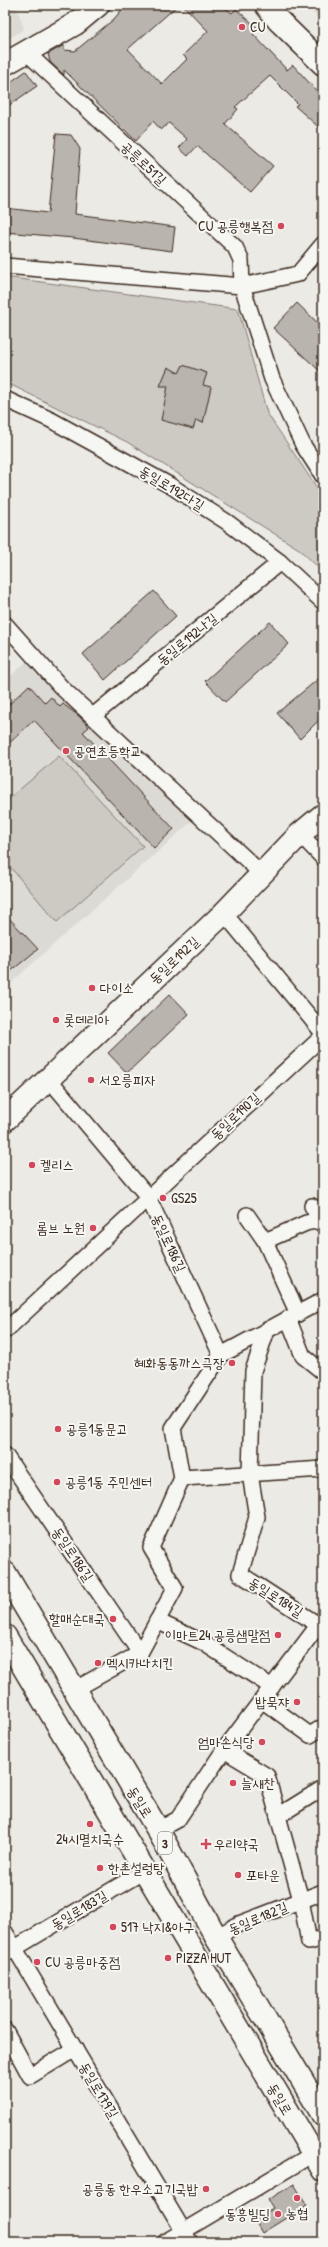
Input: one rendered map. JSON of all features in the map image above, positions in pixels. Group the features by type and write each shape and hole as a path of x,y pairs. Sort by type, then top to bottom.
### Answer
{"main road":[{"path":"5,64 25,51 75,24 98,5"},
{"path":"266,5 278,20 323,64"},
{"name":"동일로192길","path":"7,1113 49,1079 224,913 300,834 323,815"},
{"name":"동일로","path":"5,1573 158,1830 216,1936 323,2115"},
{"name":"동일로","path":"5,1636 144,1871 320,2157"}],"street":[{"name":"공릉로51길","path":"25,51 235,247 241,260 242,286 272,379 303,446 323,476"},
{"path":"5,266 242,286 298,274 323,244"},
{"name":"동일로192다길","path":"9,405 90,440 171,486 227,522 280,562 323,602"},
{"name":"동일로192나길","path":"93,716 280,562"},
{"path":"5,624 61,687 262,874"},
{"path":"300,834 323,858"},
{"name":"동일로190길","path":"5,1331 323,1034 224,913"},
{"path":"49,1079 148,1197"},
{"name":"동일로186길","path":"148,1197 221,1355"},
{"path":"265,1241 306,1223 321,1222 312,1206"},
{"path":"247,1215 265,1241 293,1316 303,1356 323,1372"},
{"path":"74,1690 140,1653 175,1588 151,1548 182,1478 173,1428 221,1355 323,1300"},
{"path":"250,1474 253,1371 267,1330"},
{"name":"동일로186길","path":"5,1455 140,1653"},
{"path":"182,1478 323,1469"},
{"name":"동일로184길","path":"158,1830 178,1819 224,1750 264,1701 272,1687 322,1624 240,1574 257,1517 250,1474"},
{"path":"157,1621 202,1642 272,1687"},
{"path":"264,1701 310,1734 323,1727"},
{"name":"동일로182길","path":"224,1750 267,1776 301,1900 309,1942 323,1938"},
{"path":"278,1816 323,1788"},
{"name":"동일로183길","path":"10,1952 144,1871"},
{"name":"동일로182길","path":"216,1936 239,1924 323,1892"},
{"path":"5,1932 10,1952"},
{"name":"동일로179길","path":"10,1952 75,2049 187,2237"},
{"path":"5,2030 30,2076 75,2049"},
{"path":"165,2242 187,2237 320,2157"}],"shaded area":[{"path":"5,5 16,5 24,29 5,41"},
{"path":"306,5 323,5 323,23"},
{"path":"5,277 238,309 267,413 323,497 323,572 299,549 127,442 5,382"},
{"name":"공연초등학교","path":"36,653 192,821 5,988 5,681"},
{"path":"59,756 143,846 57,922 5,861 5,802"}],"building":[{"path":"132,5 178,5 128,49 162,84 187,59 183,55 208,31 183,5 221,5 232,13 236,9 259,29 253,34 287,70 293,65 323,98 323,131 295,106 298,104 270,76 235,107 238,109 225,124 273,166 250,192 197,146 188,156 179,148 187,139 169,123 161,130 153,121 136,141 64,70 64,75 50,62 48,54 64,45 64,50 75,51 114,19 124,7 127,10"},
{"path":"26,71 37,86 5,108 5,86"},
{"path":"56,134 71,135 80,149 75,214 175,227 172,251 73,238 5,232 5,208 48,213"},
{"path":"297,303 323,328 323,374 273,328"},
{"path":"183,365 207,373 203,385 211,387 203,423 196,420 193,429 161,420 168,386 160,386 168,367 179,373"},
{"path":"154,591 176,616 105,680 83,654"},
{"path":"270,622 289,644 225,702 205,681"},
{"path":"323,675 323,716 300,739 277,713"},
{"path":"29,685 45,703 51,697 60,707 63,704 79,716 89,727 83,732 174,829 154,848 34,720 5,747 5,708"},
{"path":"5,914 38,949 5,976"},
{"path":"170,994 189,1014 127,1073 108,1053"},
{"name":"동흥빌딩","path":"294,2184 307,2205 262,2233 254,2219 273,2208 268,2200"}],"place":[{"name":"CU","path":"242,27"},
{"name":"CU 공릉행복점","path":"281,226"},
{"name":"공연초등학교","path":"66,751"},
{"name":"다이소","path":"92,988"},
{"name":"롯데리아","path":"56,1020"},
{"name":"서오릉피자","path":"91,1080"},
{"name":"켈리스","path":"32,1165"},
{"name":"GS25","path":"163,1198"},
{"name":"롬브 노원","path":"93,1228"},
{"name":"혜화동동까스극장","path":"232,1363"},
{"name":"공릉1동문고","path":"58,1429"},
{"name":"공릉1동 주민센터","path":"57,1482"},
{"name":"할매순대국","path":"113,1619"},
{"name":"이마트24 공릉샘말점","path":"278,1635"},
{"name":"멕시카나치킨","path":"98,1663"},
{"name":"밥묵쟈","path":"297,1702"},
{"name":"엄마손식당","path":"262,1742"},
{"name":"늘새찬","path":"233,1783"},
{"name":"24시멸치국수","path":"90,1824"},
{"name":"우리약국","path":"206,1844"},
{"name":"한촌설렁탕","path":"100,1868"},
{"name":"포타운","path":"238,1875"},
{"name":"517 낙지&아구","path":"113,1927"},
{"name":"PIZZA HUT","path":"168,1958"},
{"name":"CU 공릉마중점","path":"37,1962"},
{"name":"공릉동 한우소고기국밥","path":"206,2189"},
{"name":"농협","path":"297,2198"},
{"name":"동흥빌딩","path":"278,2214"}]}
